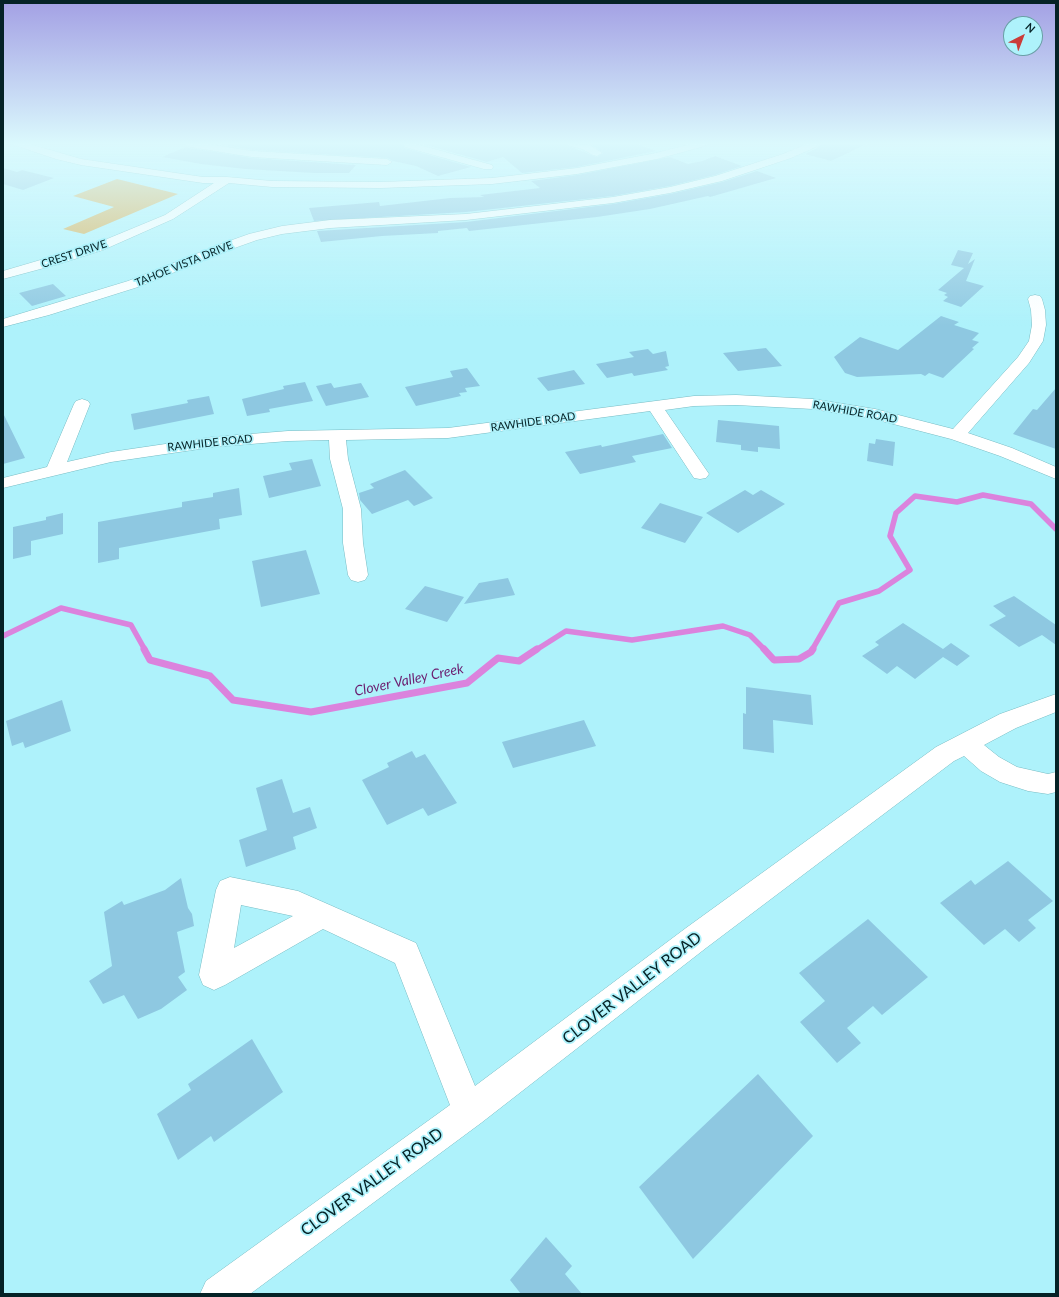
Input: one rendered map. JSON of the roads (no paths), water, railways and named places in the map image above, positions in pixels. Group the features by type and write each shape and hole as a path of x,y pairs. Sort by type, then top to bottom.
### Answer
{"street":[{"name":"CREST DRIVE","path":"3,275 55,261 99,246 169,217 189,205"},
{"name":"TAHOE VISTA DRIVE","path":"3,323 44,312 126,286 166,272 225,247 253,237 282,230 330,224 466,217 574,205"},
{"path":"957,435 1024,360 1036,342 1039,325 1038,310 1034,299"},
{"name":"RAWHIDE ROAD","path":"3,483 136,452 250,438 417,434 462,431 694,401 736,400 813,404 875,414 957,435 1006,452 1056,474"},
{"path":"55,470 82,404"},
{"path":"654,406 700,474"},
{"path":"336,435 339,459 352,509 353,543 358,575"},
{"name":"CLOVER VALLEY ROAD","path":"219,1294 469,1111 702,934 945,754 1008,721 1056,703"},
{"path":"966,743 990,764 1009,775 1028,781 1048,784 1056,782"},
{"path":"322,915 406,953 469,1111"}],"waterway":[{"name":"Clover Valley Creek","path":"812,650 839,603 879,591 910,570 890,536 896,513 915,496 957,502 983,495 1031,504 1056,529"},
{"name":"Clover Valley Creek","path":"3,636 61,608 131,625 145,650"},
{"name":"Clover Valley Creek","path":"536,650 566,631 632,640 723,626 750,635 764,649"},
{"name":"Clover Valley Creek","path":"144,649 150,660 210,676 233,700 311,712 467,683 498,658 519,661 537,649"},
{"name":"Clover Valley Creek","path":"764,649 774,660 799,659 811,652 813,649"}]}
